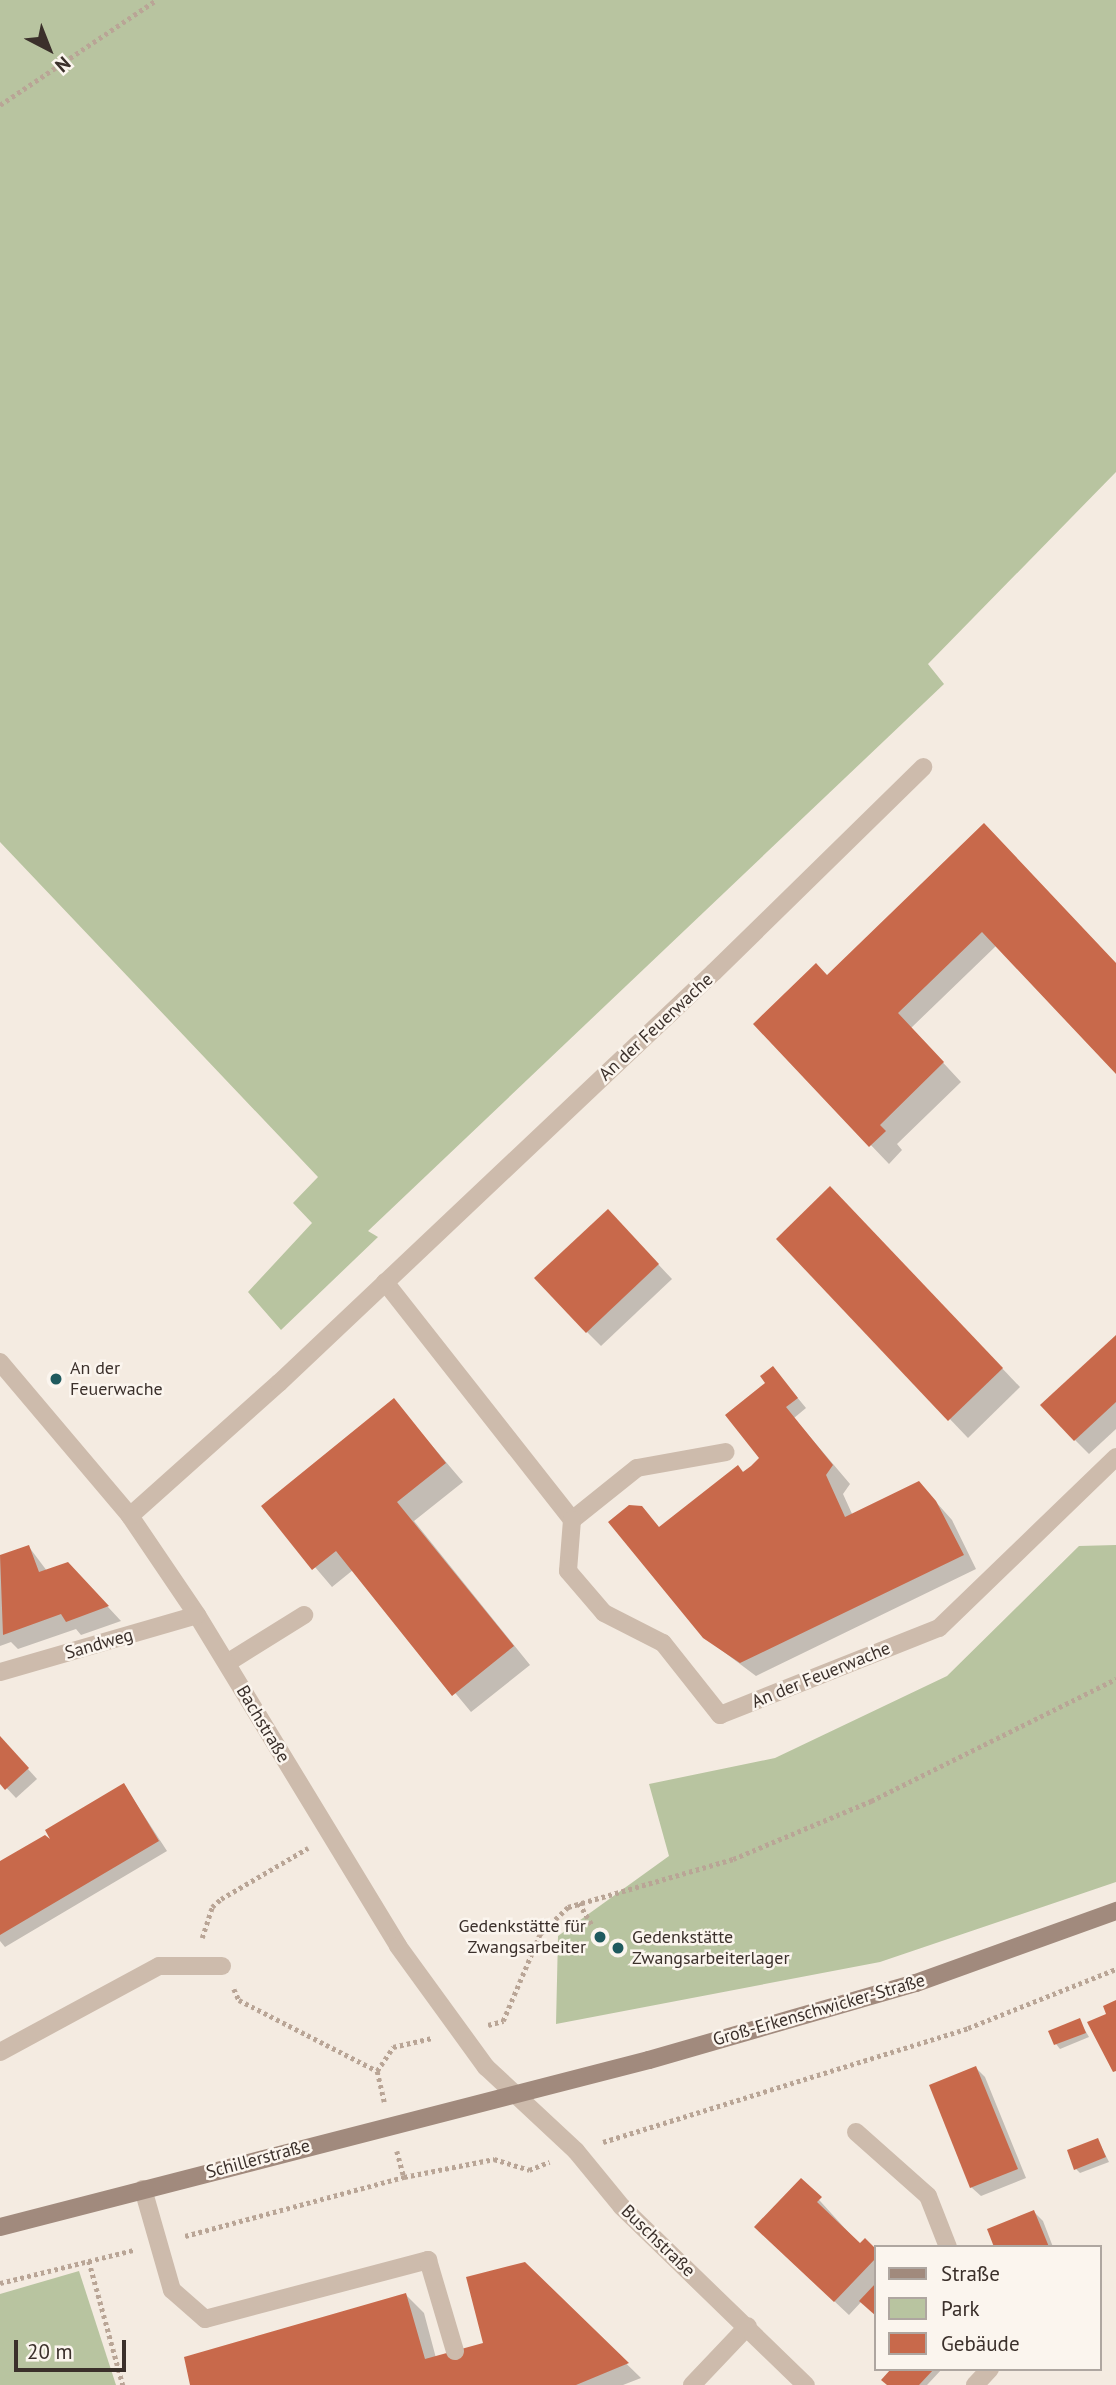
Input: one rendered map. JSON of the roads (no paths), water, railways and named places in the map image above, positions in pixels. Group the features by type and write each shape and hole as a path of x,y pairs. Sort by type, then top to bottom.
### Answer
{"main road":[{"name":"Groß-Erkenschwicker-Straße","path":"516,2092 649,2060 916,1983 1116,1911"},
{"name":"Schillerstraße","path":"0,2228 390,2123 516,2092"}],"street":[{"name":"An der Feuerwache","path":"130,1516 385,1282 714,972 923,767"},
{"path":"385,1282 572,1520 637,1468 726,1452"},
{"name":"Bachstraße","path":"0,1362 130,1516 197,1615 398,1946 486,2067 516,2092"},
{"name":"An der Feuerwache","path":"572,1520 568,1571 604,1613 663,1643 720,1715 939,1628 1116,1457"},
{"name":"Sandweg","path":"0,1672 197,1615"},
{"path":"226,1663 304,1615"},
{"path":"0,2052 159,1966 222,1966"},
{"name":"Buschstraße","path":"516,2092 576,2151 622,2207 806,2385"},
{"path":"856,2132 928,2196 947,2245"},
{"path":"143,2189 172,2290 205,2319 428,2260 454,2351"},
{"path":"692,2385 748,2326"},
{"path":"975,2385 988,2371"}],"place":[{"name":"An der Feuerwache","path":"56,1379"},
{"name":"Gedenkstätte für Zwangsarbeiter","path":"600,1937"},
{"name":"Gedenkstätte Zwangsarbeiterlager","path":"618,1948"}]}
